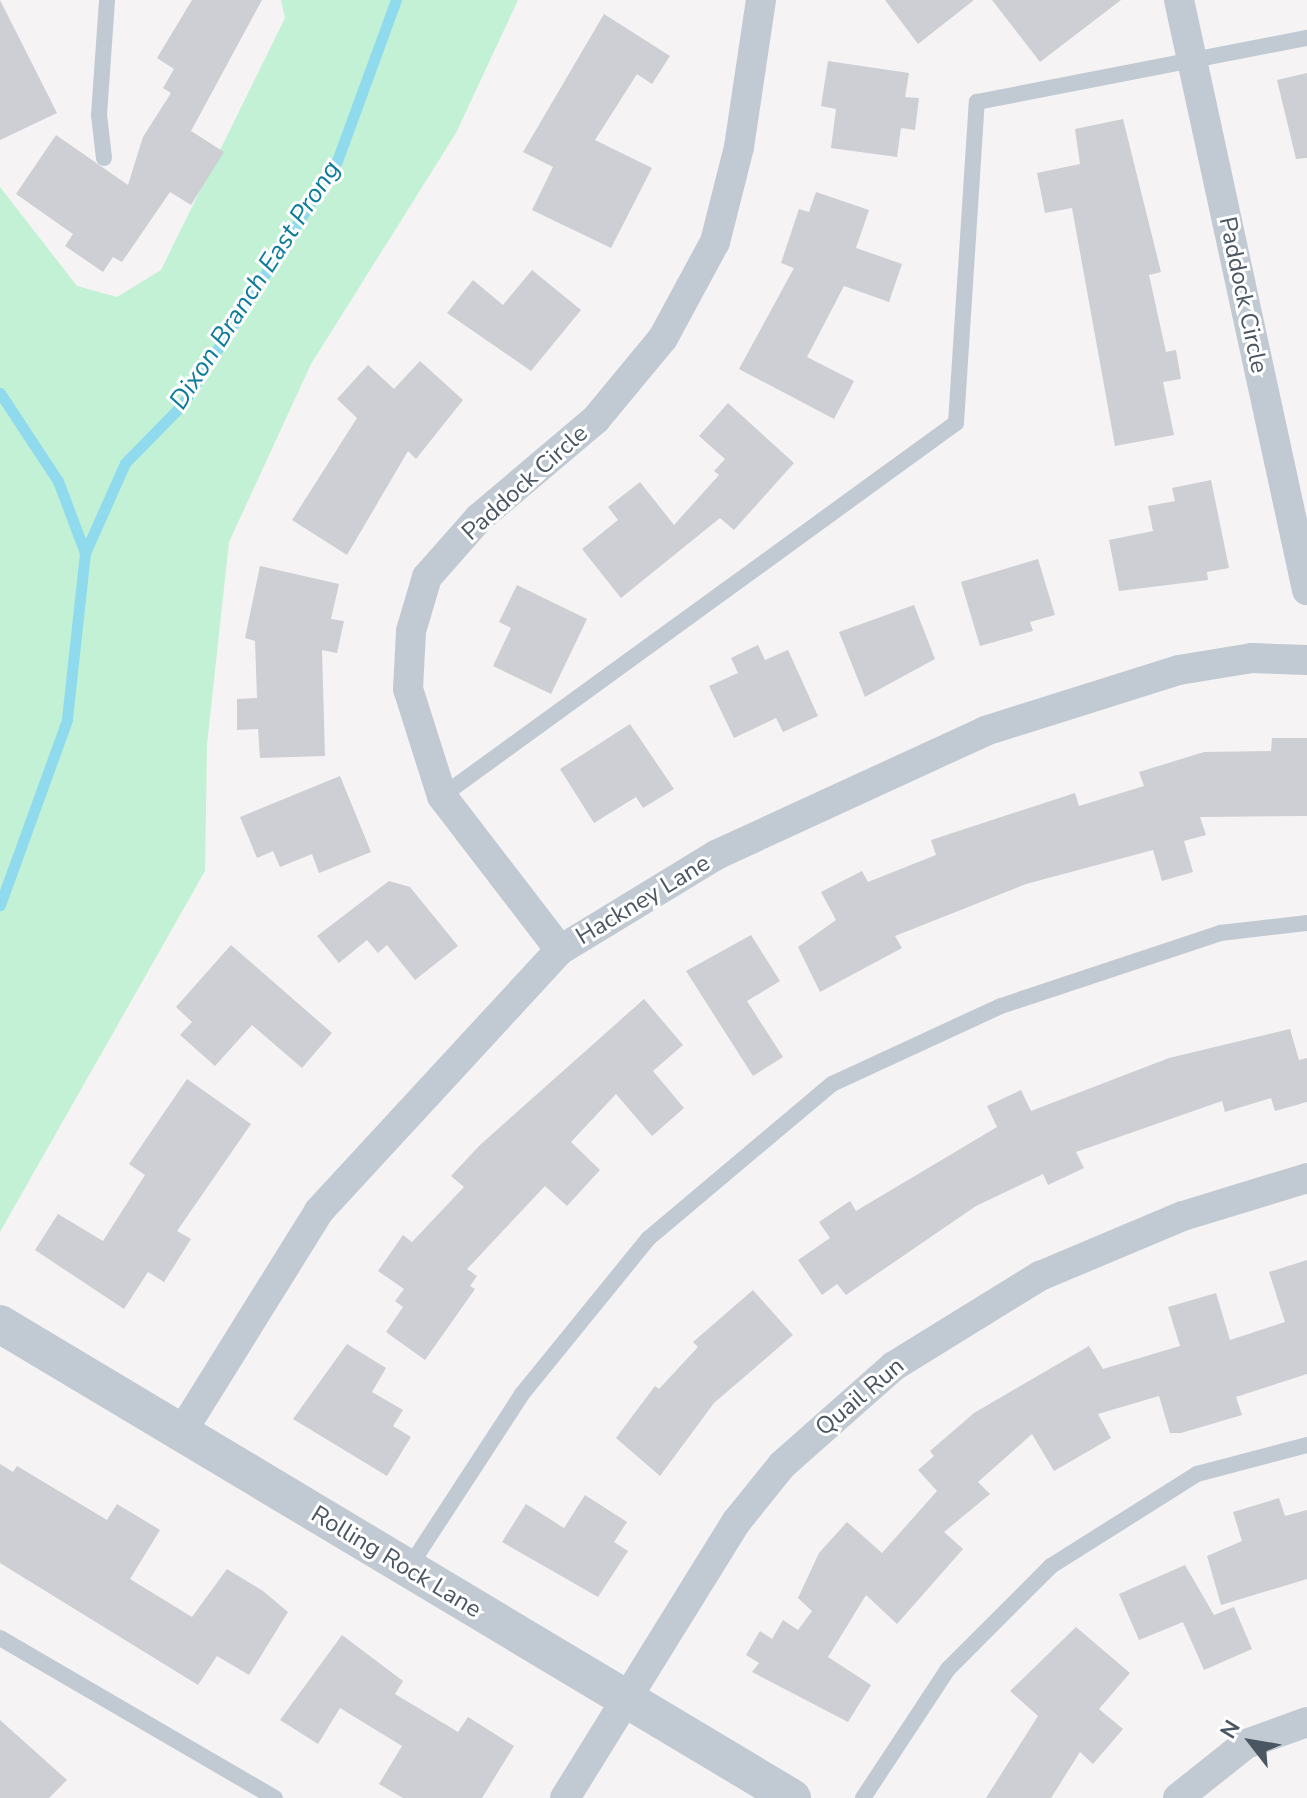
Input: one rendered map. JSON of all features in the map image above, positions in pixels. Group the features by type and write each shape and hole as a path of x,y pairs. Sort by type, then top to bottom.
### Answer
{"street":[{"name":"Paddock Circle","path":"560,950 442,796 408,689 411,631 427,577 479,518 596,419 663,338 715,242 739,147 761,0"},
{"name":"Paddock Circle","path":"1179,0 1307,590"},
{"name":"Hackney Lane","path":"181,1433 319,1211 560,950 716,855 985,731 1179,670 1252,658 1307,660"},
{"name":"Quail Run","path":"565,1798 624,1695 782,1465 894,1366 1040,1276 1183,1216 1307,1178"},
{"name":"Rolling Rock Lane","path":"0,1324 792,1798"},
{"path":"1178,1798 1246,1744 1307,1722"}],"lane":[{"path":"104,158 99,115 107,0"},
{"path":"442,796 956,423 977,102 1194,64 1307,38"},
{"path":"407,1570 522,1394 649,1238 832,1084 1001,1006 1220,933 1307,923"},
{"path":"863,1798 948,1669 1051,1566 1197,1474 1307,1445"},
{"path":"0,1638 275,1798"}],"green space":[{"path":"281,0 518,0 456,133 311,364 229,542 207,744 205,871 0,1232 0,187 77,286 117,297 161,270 285,18"}],"building":[{"path":"0,0 57,113 0,140"},
{"path":"192,0 262,0 191,131 224,152 191,205 170,192 122,262 113,257 103,272 65,246 73,234 16,194 56,135 128,185 143,137 171,93 163,88 174,69 157,58"},
{"path":"885,0 974,0 918,44"},
{"path":"992,0 1121,0 1040,62"},
{"path":"604,14 670,56 652,84 637,74 595,140 652,168 611,248 532,210 553,167 523,152"},
{"path":"828,61 909,73 905,97 919,98 915,130 901,128 897,157 831,148 836,109 821,106"},
{"path":"1307,73 1307,158 1296,159 1277,80"},
{"path":"1123,119 1161,272 1149,275 1166,352 1176,350 1181,379 1163,382 1174,435 1115,446 1072,208 1045,213 1037,173 1080,164 1075,129"},
{"path":"816,192 869,210 856,248 902,264 889,302 844,286 807,357 854,381 834,419 739,369 794,268 781,263 799,209 809,212"},
{"path":"532,270 581,310 531,371 447,313 473,280 503,305"},
{"path":"420,361 463,400 416,459 408,451 347,555 292,520 357,418 337,399 368,365 394,389"},
{"path":"728,403 794,463 734,530 720,518 621,598 582,549 618,520 608,507 640,482 674,525 719,475 714,471 725,459 699,436"},
{"path":"1211,480 1229,568 1207,572 1208,580 1119,591 1109,540 1153,531 1148,506 1175,501 1172,488"},
{"path":"1038,559 1055,615 1030,622 1033,631 980,646 961,582"},
{"path":"260,566 339,584 331,619 344,621 337,653 322,650 325,756 260,758 258,729 237,730 237,699 257,698 255,641 245,638"},
{"path":"517,585 587,619 551,694 493,666 511,628 499,622"},
{"path":"914,605 935,659 865,697 839,632"},
{"path":"758,645 765,660 788,650 818,716 783,732 776,718 734,738 709,686 738,673 731,658"},
{"path":"630,724 674,789 643,808 636,797 594,823 560,769"},
{"path":"1272,738 1307,738 1307,816 1200,817 1206,835 1184,841 1193,872 1162,881 1153,850 1026,884 895,936 902,948 820,992 798,947 836,920 821,892 862,871 868,882 936,855 931,840 1075,793 1079,806 1144,786 1139,772 1204,752 1271,751"},
{"path":"340,776 371,852 319,873 312,854 280,867 273,851 257,858 240,817"},
{"path":"389,881 410,887 458,946 415,980 387,945 378,953 367,940 339,963 317,936"},
{"path":"751,935 780,981 747,1001 783,1057 753,1076 686,971"},
{"path":"231,945 332,1033 302,1068 252,1025 215,1066 180,1035 192,1022 176,1007"},
{"path":"644,999 683,1045 653,1071 684,1108 652,1136 616,1094 571,1142 600,1170 567,1206 545,1186 467,1269 477,1276 470,1286 475,1289 425,1360 386,1332 403,1307 395,1301 404,1289 378,1271 403,1235 412,1242 464,1187 451,1176 480,1145"},
{"path":"1290,1029 1299,1060 1307,1058 1307,1102 1275,1111 1271,1098 1225,1112 1222,1101 1076,1152 1084,1168 1048,1185 1043,1174 976,1206 846,1295 837,1284 822,1295 798,1260 830,1238 819,1222 850,1201 856,1211 997,1127 987,1106 1021,1090 1031,1111 1169,1058"},
{"path":"187,1079 251,1124 177,1231 191,1239 164,1282 148,1272 124,1309 35,1250 58,1214 103,1241 145,1175 129,1164"},
{"path":"1307,1260 1307,1374 1236,1397 1242,1415 1181,1433 1170,1433 1159,1396 1098,1414 1111,1438 1054,1471 1032,1434 978,1482 990,1494 944,1532 963,1549 897,1624 866,1595 828,1657 871,1685 848,1722 752,1672 759,1663 746,1655 760,1631 772,1639 783,1620 798,1630 812,1611 798,1598 819,1553 847,1522 882,1553 937,1491 918,1470 934,1456 930,1451 974,1413 1089,1346 1103,1369 1180,1346 1168,1307 1216,1293 1230,1340 1285,1322 1269,1272"},
{"path":"753,1290 793,1335 714,1403 660,1476 616,1438 655,1386 659,1389 698,1347 693,1342"},
{"path":"347,1344 386,1368 372,1392 403,1410 393,1426 411,1437 387,1476 293,1419"},
{"path":"0,1464 13,1472 17,1466 107,1520 117,1504 160,1530 130,1579 192,1617 227,1569 263,1591 288,1612 249,1675 217,1656 198,1685 0,1563"},
{"path":"585,1495 627,1522 614,1542 628,1551 598,1597 502,1542 526,1504 564,1528"},
{"path":"1279,1498 1285,1516 1307,1510 1307,1579 1221,1605 1207,1556 1242,1541 1233,1512"},
{"path":"1185,1565 1214,1615 1234,1607 1252,1649 1204,1670 1183,1622 1139,1640 1119,1594"},
{"path":"1076,1627 1130,1673 1099,1709 1123,1729 1093,1764 1080,1752 1051,1798 986,1798 1038,1716 1010,1691"},
{"path":"342,1635 403,1681 395,1694 458,1732 468,1717 514,1746 482,1798 403,1798 379,1784 402,1746 340,1708 318,1744 280,1720"},
{"path":"0,1720 67,1780 49,1798 0,1798"}],"waterway":[{"name":"Dixon Branch East Prong","path":"85,553 125,463 182,405 337,161 396,0"},
{"name":"Dixon Branch East Prong","path":"0,393 58,481 85,553 67,720 0,905"}]}
